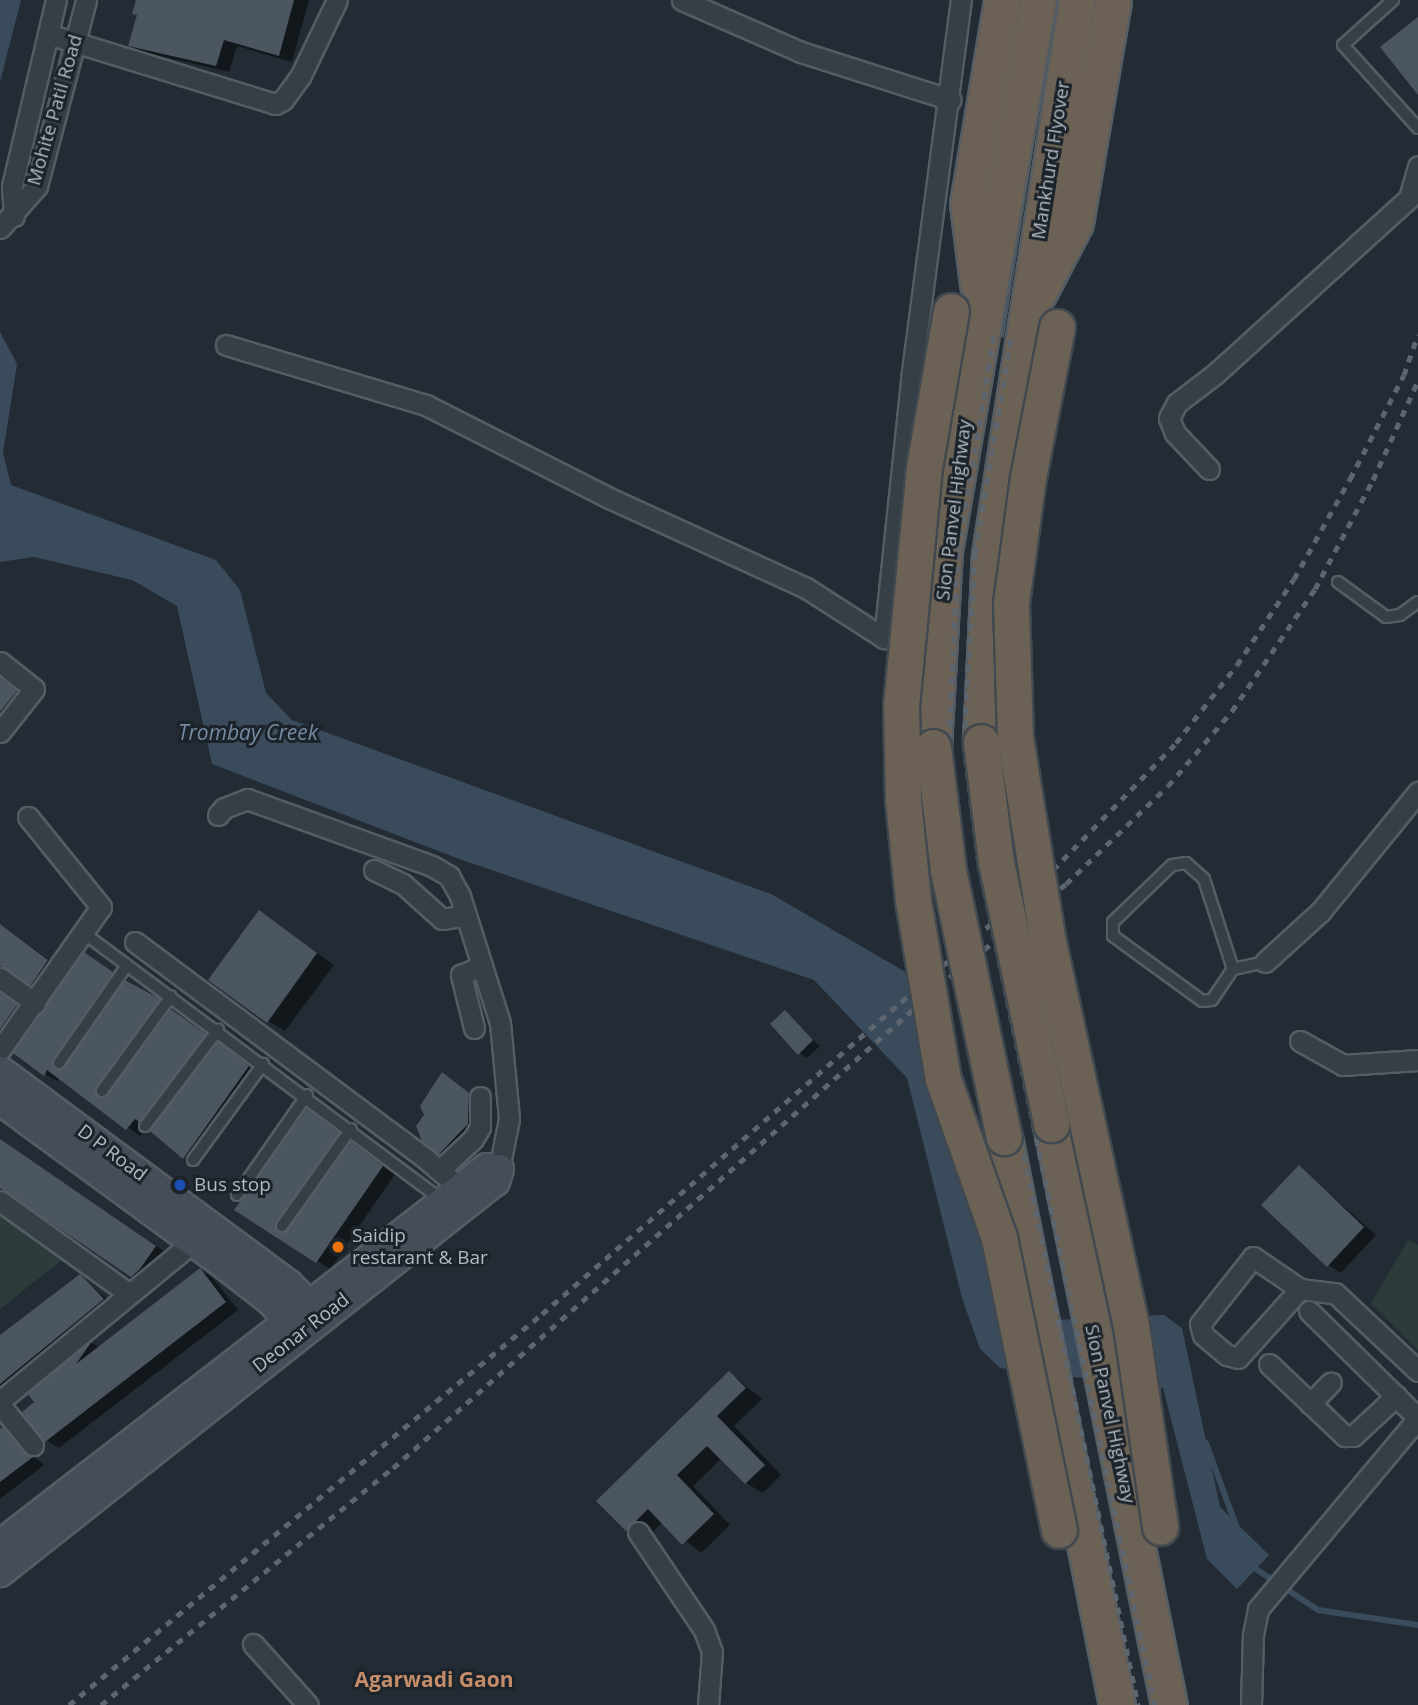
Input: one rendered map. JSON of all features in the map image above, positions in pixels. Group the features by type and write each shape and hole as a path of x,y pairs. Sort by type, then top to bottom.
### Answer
{"highway":[{"path":"1002,0 968,204 966,313 924,467 901,705 902,800 913,900 943,1079 999,1238 1059,1531 1100,1622 1117,1705"},
{"name":"Mankhurd Flyover","path":"966,313 1002,210 1038,0"},
{"name":"Mankhurd Flyover","path":"1041,323 1041,217 1077,0"},
{"path":"1113,0 1075,223 1041,323 1028,477 1011,603 1015,737 1051,956 1131,1325 1160,1527 1152,1618"},
{"name":"Sion Panvel Highway","path":"966,313 944,551 933,747 948,870 1100,1622"},
{"name":"Sion Panvel Highway","path":"1041,323 990,554 981,742 996,862 1169,1705"}],"street":[{"path":"7,222 12,186 56,0"},
{"name":"Mohite Patil Road","path":"7,222 37,186 86,0"},
{"path":"48,34 275,104 283,100 300,77 337,0"},
{"path":"682,0 802,52 951,100"},
{"path":"226,345 426,405 605,496 806,588 884,638 911,379 951,100 961,0"},
{"path":"33,92 61,98"},
{"path":"1209,469 1175,433 1169,418 1177,403 1215,374 1409,198 1418,166"},
{"path":"0,662 34,689 0,732"},
{"path":"1265,962 1321,911 1418,792"},
{"path":"218,815 224,808 247,799 432,866 449,876 466,915 500,1023 509,1119 499,1169"},
{"path":"0,1050 85,934 100,905 28,817"},
{"path":"374,870 403,884 442,919 466,915"},
{"path":"135,942 439,1170 459,1196"},
{"path":"474,1028 458,967 482,966"},
{"path":"0,978 34,1003"},
{"path":"1300,1041 1343,1065 1418,1060"},
{"name":"D P Road","path":"0,1071 305,1318"},
{"path":"439,1170 473,1139 480,1127 480,1097"},
{"name":"D P Road","path":"0,1100 305,1318"},
{"name":"Deonar Road","path":"0,1572 305,1318 459,1196 487,1168 499,1169"},
{"path":"0,1201 128,1293"},
{"path":"33,1445 0,1403 128,1293 194,1241"},
{"path":"1300,1289 1238,1358 1227,1355 1203,1335 1200,1324 1253,1256 1300,1289 1335,1293 1418,1371"},
{"path":"1251,1705 1253,1635 1258,1609 1418,1418 1309,1311"},
{"name":"Deonar Road","path":"0,1545 305,1318"},
{"path":"1269,1364 1345,1436 1353,1436 1396,1396"},
{"path":"1310,1404 1331,1382"},
{"path":"638,1532 704,1630 712,1652 708,1705"},
{"path":"253,1644 308,1705"}],"lane":[{"path":"1393,0 1343,45 1418,128"},
{"path":"1338,582 1386,617 1400,615 1418,602"},
{"path":"1233,969 1204,879 1186,863 1172,865 1113,922 1113,936 1202,1001 1212,1000 1233,969 1265,962"},
{"path":"85,934 351,1129 459,1196"},
{"path":"59,1063 128,965"},
{"path":"102,1091 171,996"},
{"path":"145,1126 218,1030"},
{"path":"193,1160 263,1064"},
{"path":"237,1195 306,1095"},
{"path":"282,1227 351,1129"}],"shaded area":[{"path":"0,1205 71,1253 0,1309"},
{"path":"1408,1240 1418,1245 1418,1350 1371,1303"}],"water":[{"path":"0,0 21,0 0,82"},
{"name":"Trombay Creek","path":"0,332 17,364 3,453 11,485 216,560 240,590 266,693 292,720 771,894 904,971 945,1062 1030,1321 1164,1315 1182,1328 1220,1507 1269,1555 1237,1589 1207,1559 1163,1388 1000,1368 980,1349 962,1298 907,1078 814,980 462,860 212,764 177,606 132,580 34,557 0,562"}],"building":[{"path":"136,0 294,0 279,56 224,40 216,66 128,46 137,15 132,14"},
{"path":"1418,17 1418,95 1380,47"},
{"path":"1036,132 1004,338 1001,337"},
{"path":"0,678 17,691 0,712"},
{"path":"259,910 317,953 267,1023 208,980"},
{"path":"0,924 48,960 31,985 0,966"},
{"path":"84,952 113,972 53,1059 55,1069 65,1067 125,980 160,999 96,1087 98,1097 108,1095 171,1009 206,1034 139,1122 135,1119 126,1130 47,1070 44,1076 13,1053"},
{"path":"0,993 17,1005 0,1029"},
{"path":"785,1010 813,1040 798,1055 770,1024"},
{"path":"218,1042 249,1066 183,1159 150,1131"},
{"path":"442,1072 469,1093 468,1124 439,1154 422,1141 416,1126 424,1115 420,1106"},
{"path":"307,1109 339,1133 276,1222 277,1232 288,1230 351,1142 383,1166 316,1263 234,1210"},
{"path":"0,1139 156,1246 140,1269 131,1277 0,1188"},
{"path":"1299,1165 1364,1227 1327,1267 1261,1205"},
{"path":"200,1268 226,1302 45,1442 22,1412 34,1402 28,1394 92,1341 76,1364"},
{"path":"80,1274 104,1299 0,1384 0,1335"},
{"path":"729,1371 746,1388 717,1416 765,1465 745,1484 707,1446 677,1475 714,1514 682,1545 648,1509 626,1531 596,1501"},
{"path":"2,1427 33,1457 0,1482 0,1429"}],"waterway":[{"path":"1206,1443 1237,1528"},
{"path":"1250,1565 1318,1610 1418,1625"}],"railway":[{"path":"69,1705 542,1314 1053,870 1176,743 1237,665 1294,579 1350,479 1404,375 1418,334"},
{"path":"994,336 958,552 949,745 964,867 1138,1705"},
{"path":"1011,339 975,553 964,744 979,864 1155,1705"},
{"path":"101,1705 393,1468 951,976 1066,884 1168,786 1232,711 1315,589 1373,480 1418,381"}],"place":[{"name":"Bus stop","path":"180,1185"},
{"name":"Saidip restarant & Bar","path":"338,1247"}],"district":[{"name":"Agarwadi Gaon","path":"434,1679"}]}
